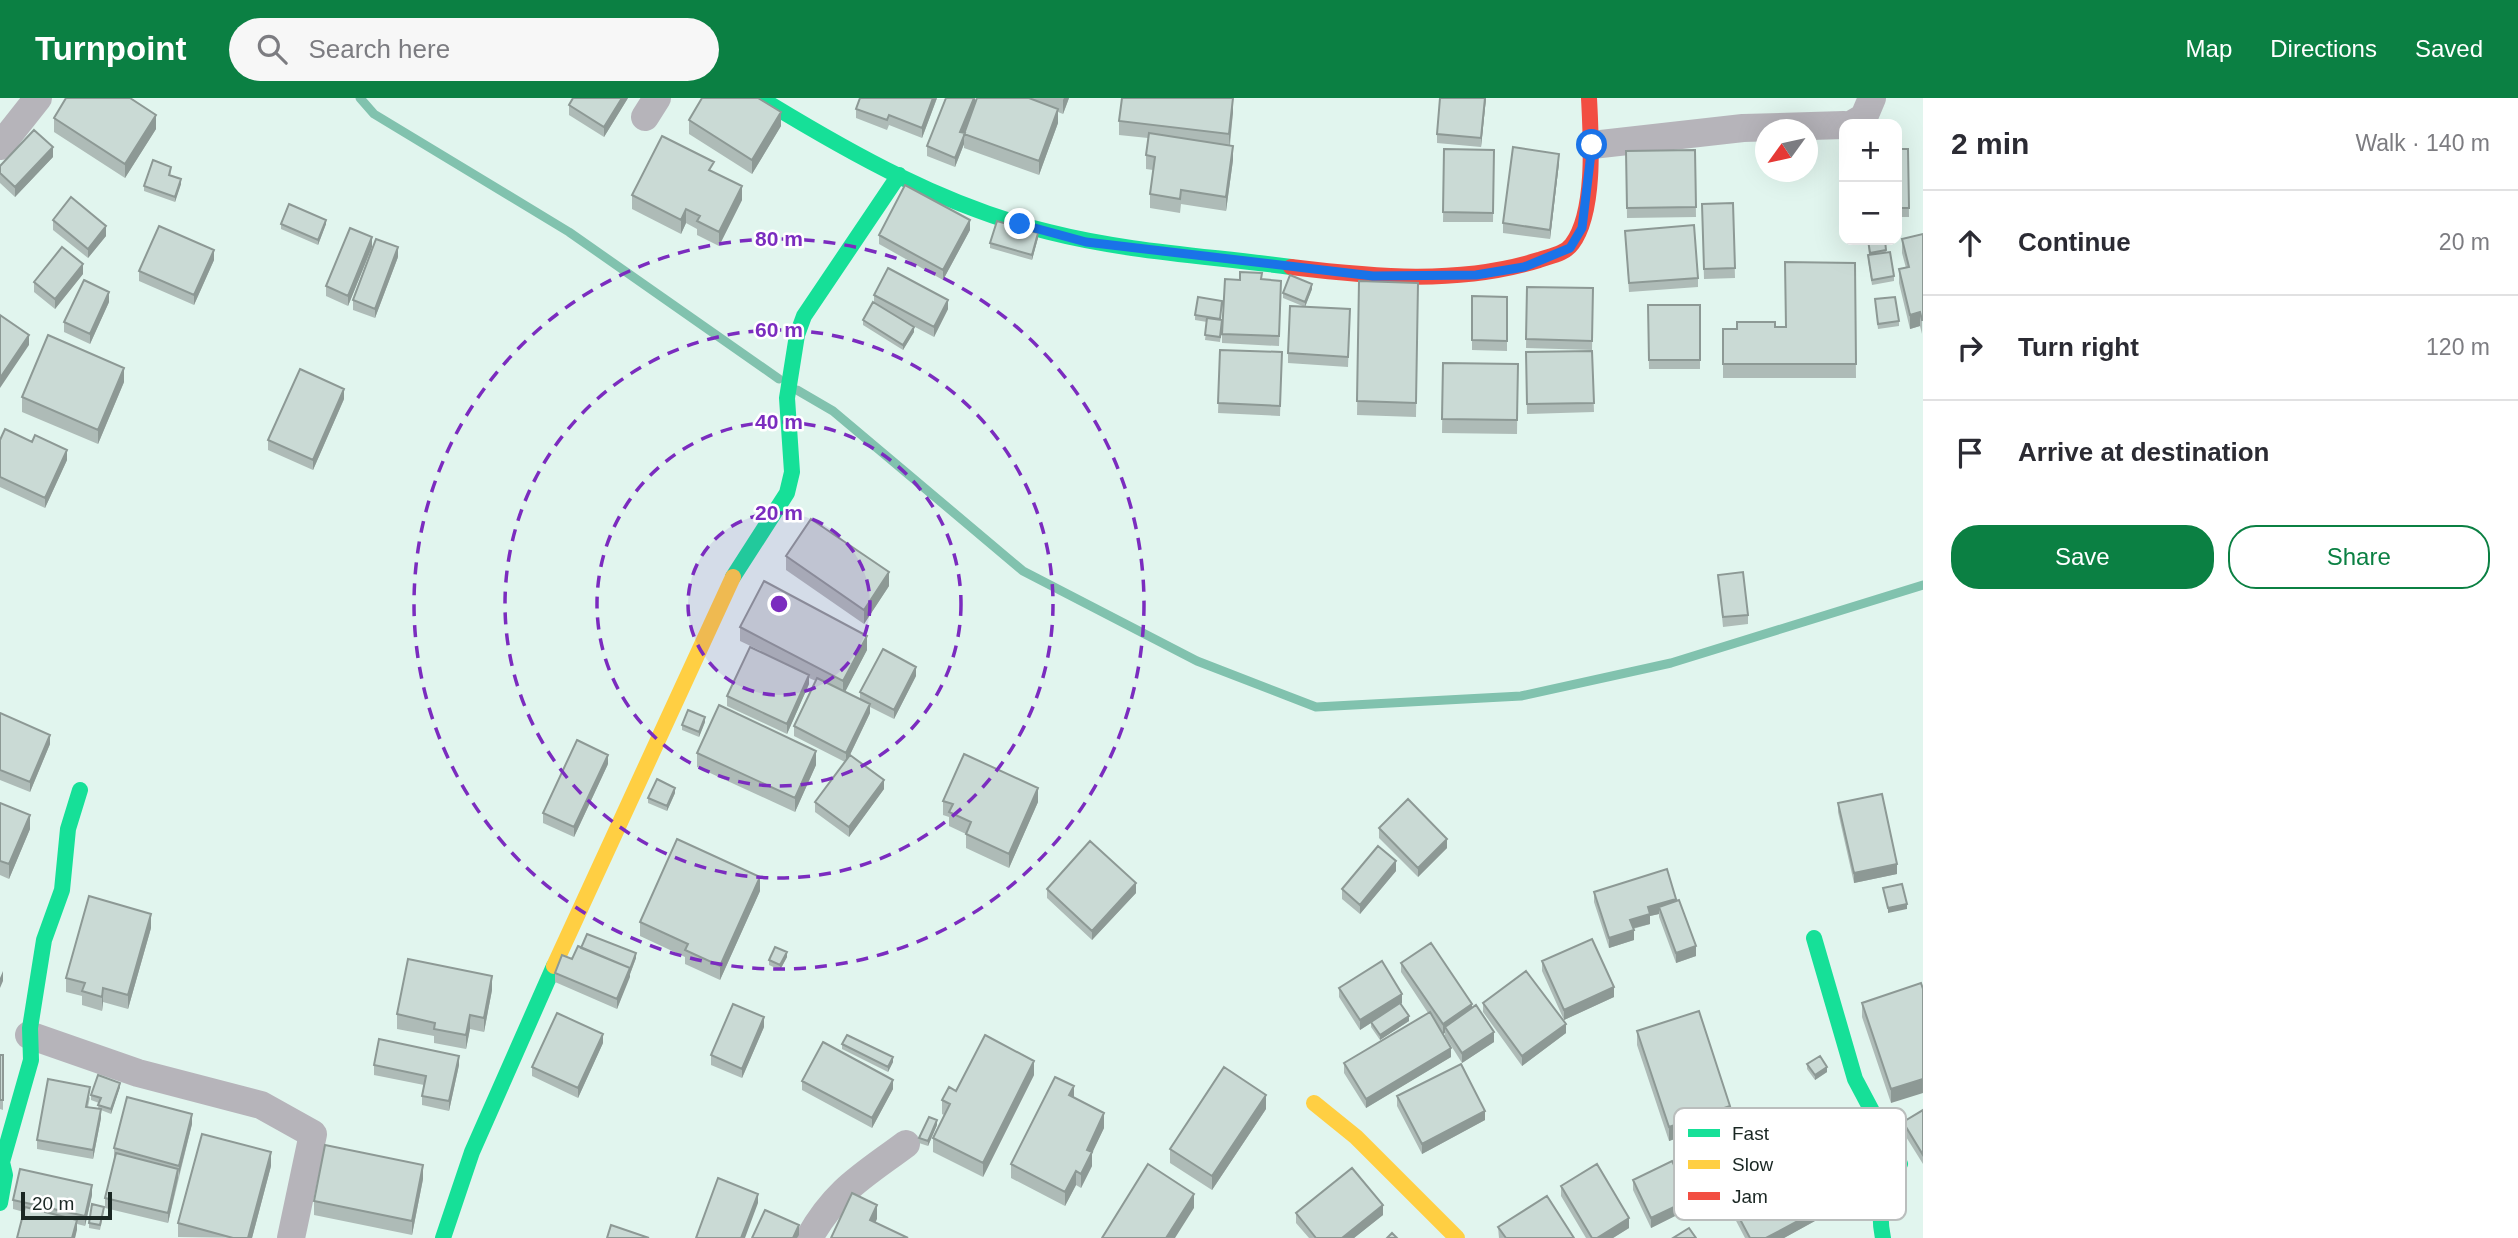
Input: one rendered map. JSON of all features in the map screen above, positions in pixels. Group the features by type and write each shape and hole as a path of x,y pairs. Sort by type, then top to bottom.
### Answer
{"street":[{"path":"0,146 38,98"},
{"path":"761,98 823,137 899,175 1020,224 1086,242 1373,276 1476,275 1524,267 1570,248 1582,228 1592,145 1589,98"},
{"path":"1861,119 1872,98"},
{"path":"1592,145 1743,128 1839,125"},
{"path":"443,1238 472,1152 502,1080 722,600 787,493 792,472 787,398 797,335 804,316 899,175"},
{"path":"0,1203 5,1175 1,1161 31,1060 29,1035 44,940 61,897 68,829 80,790"},
{"path":"1814,938 1856,1079 1871,1108"},
{"path":"29,1035 138,1073 261,1105 313,1134 292,1238"},
{"path":"1314,1103 1356,1137 1457,1238"},
{"path":"809,1238 826,1208 846,1188 906,1144"},
{"path":"1880,1220 1884,1238"}],"building":[{"path":"66,98 130,98 156,115 125,164 54,118"},
{"path":"573,98 622,98 604,127 569,105"},
{"path":"702,98 758,98 781,112 752,160 689,120"},
{"path":"860,98 933,98 922,128 889,115 887,120 856,109"},
{"path":"946,98 974,98 960,132 965,133 955,158 927,146"},
{"path":"977,98 1029,98 1058,109 1039,161 964,134"},
{"path":"1122,98 1233,98 1229,134 1119,121"},
{"path":"1440,98 1485,98 1481,138 1437,134"},
{"path":"34,130 53,147 15,187 0,173 0,166"},
{"path":"1149,133 1233,146 1226,197 1181,190 1180,199 1150,194 1155,157 1146,155"},
{"path":"662,136 714,162 709,170 742,186 719,232 697,221 700,216 686,209 681,220 632,195"},
{"path":"1513,147 1559,154 1550,230 1503,223"},
{"path":"1444,149 1494,150 1493,213 1443,212"},
{"path":"1902,149 1908,149 1909,208 1902,208"},
{"path":"1695,150 1696,207 1627,208 1626,151"},
{"path":"153,160 171,167 169,175 181,179 175,197 144,186"},
{"path":"905,185 970,220 943,270 879,235"},
{"path":"71,197 106,226 88,249 53,220"},
{"path":"1733,203 1735,268 1704,269 1702,204"},
{"path":"289,204 326,220 318,240 281,224"},
{"path":"997,221 1038,233 1032,255 990,243"},
{"path":"1694,225 1698,278 1629,283 1625,231"},
{"path":"159,226 214,250 194,295 139,271"},
{"path":"350,228 372,237 348,296 326,286"},
{"path":"1923,234 1923,320 1920,312 1910,315 1899,269 1909,267 1902,239"},
{"path":"376,239 398,247 375,309 353,300"},
{"path":"1869,245 1886,245 1886,250 1870,253"},
{"path":"62,247 83,264 55,299 34,282"},
{"path":"1890,252 1894,276 1872,280 1868,255"},
{"path":"1785,262 1855,263 1856,364 1723,364 1723,329 1737,329 1737,322 1775,322 1775,327 1786,327"},
{"path":"888,268 948,300 934,327 874,295"},
{"path":"1240,272 1262,273 1261,279 1281,281 1279,336 1222,334 1225,279 1240,280"},
{"path":"1290,275 1312,284 1305,302 1283,293"},
{"path":"84,280 109,292 90,334 64,322"},
{"path":"1359,281 1418,283 1416,403 1357,401"},
{"path":"1527,287 1593,288 1592,341 1526,339"},
{"path":"1472,296 1507,297 1507,341 1472,340"},
{"path":"1198,297 1222,301 1220,319 1195,315"},
{"path":"1895,297 1899,321 1878,324 1875,299"},
{"path":"873,302 914,327 903,345 863,320"},
{"path":"1648,305 1700,305 1700,360 1649,360"},
{"path":"1290,306 1350,309 1348,357 1288,353"},
{"path":"0,315 29,335 0,378"},
{"path":"1207,318 1222,320 1220,337 1205,335"},
{"path":"48,335 124,368 98,430 22,397"},
{"path":"1220,350 1282,352 1280,406 1218,403"},
{"path":"1592,351 1594,403 1527,404 1526,352"},
{"path":"1443,363 1518,364 1517,420 1442,419"},
{"path":"300,369 344,389 313,460 268,440"},
{"path":"5,429 32,442 35,435 67,450 45,498 0,477 0,440"},
{"path":"811,519 889,572 864,610 786,556"},
{"path":"1743,572 1748,615 1723,617 1718,575"},
{"path":"764,581 867,636 843,681 740,627"},
{"path":"750,647 809,675 787,724 727,696"},
{"path":"883,649 916,667 894,710 860,692"},
{"path":"817,678 870,704 846,753 794,726"},
{"path":"719,705 816,751 795,798 697,753"},
{"path":"688,710 705,717 699,732 682,725"},
{"path":"0,713 50,735 30,782 0,770"},
{"path":"577,740 608,755 574,827 543,813"},
{"path":"964,754 1038,788 1009,854 966,834 971,822 949,812 953,804 943,801"},
{"path":"850,755 884,780 849,827 815,802"},
{"path":"657,779 675,788 667,806 648,798"},
{"path":"1882,794 1897,864 1854,873 1838,803"},
{"path":"1408,799 1447,839 1418,868 1379,828"},
{"path":"0,803 30,815 9,864 0,861"},
{"path":"677,839 760,877 720,966 685,950 688,944 640,922"},
{"path":"1090,841 1136,883 1092,931 1047,889"},
{"path":"1378,846 1396,861 1360,905 1342,889"},
{"path":"1667,869 1676,899 1648,907 1650,914 1630,920 1634,930 1609,938 1594,892"},
{"path":"1902,884 1907,904 1888,908 1883,888"},
{"path":"89,896 151,914 128,995 103,988 102,997 82,991 85,983 66,978"},
{"path":"1679,900 1696,946 1676,953 1659,907"},
{"path":"587,934 636,953 630,969 581,948"},
{"path":"1592,939 1614,987 1564,1010 1542,961"},
{"path":"1431,943 1472,1004 1443,1024 1401,963"},
{"path":"578,946 630,968 617,999 555,973 562,955 572,959"},
{"path":"775,947 787,952 780,965 769,960"},
{"path":"408,959 492,976 484,1018 470,1015 466,1035 434,1029 435,1023 397,1014"},
{"path":"1382,961 1402,994 1360,1020 1339,988"},
{"path":"1526,971 1566,1024 1522,1056 1483,1003"},
{"path":"1921,983 1923,1079 1891,1089 1862,1003"},
{"path":"1400,1003 1409,1016 1380,1035 1371,1022"},
{"path":"733,1004 764,1017 742,1069 711,1055"},
{"path":"1476,1005 1494,1032 1462,1053 1445,1027"},
{"path":"1699,1011 1730,1106 1674,1108 1674,1125 1669,1127 1637,1031"},
{"path":"1430,1012 1451,1048 1366,1099 1344,1063"},
{"path":"557,1013 603,1034 578,1088 532,1067"},
{"path":"847,1035 893,1057 888,1067 842,1044"},
{"path":"985,1035 1034,1061 983,1163 933,1138 950,1104 942,1100 949,1087 956,1091"},
{"path":"379,1039 459,1056 449,1101 422,1096 426,1076 374,1065"},
{"path":"823,1042 893,1080 872,1118 802,1081"},
{"path":"0,1055 3,1055 3,1100 0,1100"},
{"path":"1820,1056 1827,1067 1815,1075 1807,1064"},
{"path":"1461,1064 1485,1111 1422,1144 1397,1096"},
{"path":"1224,1067 1266,1095 1212,1176 1170,1149"},
{"path":"98,1075 120,1083 111,1109 98,1105 101,1098 91,1095"},
{"path":"1055,1077 1074,1086 1069,1095 1104,1113 1087,1150 1092,1152 1081,1174 1076,1171 1065,1192 1011,1164"},
{"path":"48,1079 90,1087 86,1107 101,1109 93,1150 37,1140"},
{"path":"127,1097 192,1114 179,1166 114,1148"},
{"path":"1923,1110 1923,1155 1906,1127 1906,1120"},
{"path":"929,1117 937,1120 928,1141 919,1138"},
{"path":"202,1134 271,1152 248,1238 233,1238 178,1223"},
{"path":"325,1145 423,1165 412,1221 314,1201"},
{"path":"116,1153 178,1169 168,1213 105,1198"},
{"path":"1672,1161 1674,1207 1651,1218 1633,1180"},
{"path":"1148,1164 1194,1194 1166,1238 1102,1238"},
{"path":"1597,1164 1629,1218 1597,1238 1592,1238 1561,1186"},
{"path":"1352,1168 1383,1205 1342,1238 1316,1238 1296,1213"},
{"path":"20,1169 92,1185 85,1216 13,1200"},
{"path":"718,1178 758,1194 741,1238 696,1238"},
{"path":"852,1193 877,1205 870,1220 908,1238 831,1238"},
{"path":"1547,1196 1574,1238 1506,1238 1498,1227"},
{"path":"92,1204 104,1207 100,1225 89,1223"},
{"path":"25,1207 77,1220 72,1238 17,1238"},
{"path":"765,1210 799,1225 793,1238 752,1238"},
{"path":"1740,1220 1800,1220 1766,1238 1750,1238"},
{"path":"611,1225 649,1238 607,1238"},
{"path":"1689,1228 1696,1238 1673,1238"}],"waterway":[{"path":"360,98 374,114 569,232 779,379"},
{"path":"797,390 833,411 1023,571 1197,661 1316,707 1521,696 1671,663 1923,585"}],"traffic: fast":[{"path":"760,98 828,139 899,176 1010,221 1109,244 1291,267"},
{"path":"733,577 787,493 792,472 787,398 797,335 804,316 899,175"},
{"path":"0,1203 5,1175 2,1162 31,1060 30,1028 44,940 62,890 68,829 80,790"},
{"path":"1814,938 1855,1079 1870,1108"},
{"path":"443,1238 472,1152 554,966"},
{"path":"1881,1220 1883,1238"}],"traffic: slow":[{"path":"554,966 733,577"},
{"path":"1314,1103 1356,1137 1457,1238"}],"traffic: jam":[{"path":"1291,267 1385,276 1447,276 1508,268 1565,250 1580,230 1585,213 1591,153 1589,98"}],"route":[{"path":"1020,224 1086,242 1373,276 1476,275 1524,267 1570,248 1582,228 1592,145"}]}
